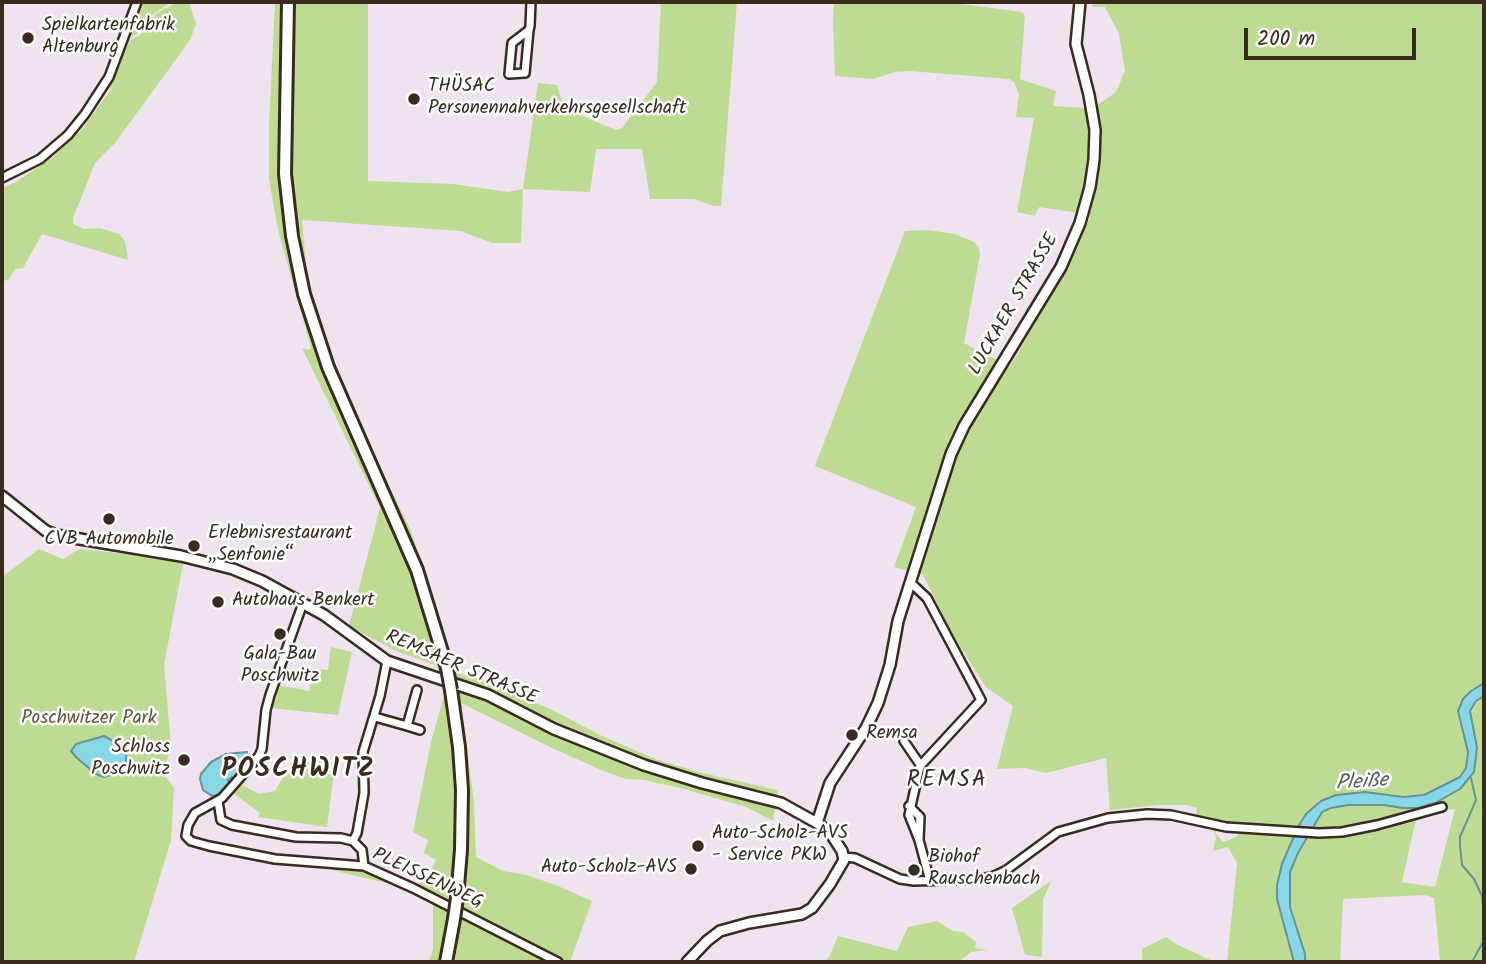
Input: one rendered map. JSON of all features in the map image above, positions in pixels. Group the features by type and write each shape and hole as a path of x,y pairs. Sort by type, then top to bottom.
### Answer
{"highway":[{"path":"288,2 285,173 292,236 304,294 328,367 417,570 447,668 451,690 462,790 461,850 457,898 446,962"}],"street":[{"path":"2,178 40,159 62,141 85,114 109,77 137,2"},
{"path":"529,30 512,43 509,74 525,73 529,30 531,2"},
{"name":"LUCKAER STRASSE","path":"817,822 830,783 866,728 878,703 890,665 898,621 951,454 964,426 1061,267 1084,211 1092,174 1094,130 1089,95 1076,44 1080,2"},
{"name":"REMSAER STRASSE","path":"2,496 46,531 56,535 206,562 262,581 337,624 387,661 488,695 554,729 644,765 781,803 817,822"},
{"path":"912,578 927,597 981,700 972,713 920,765 909,806 919,817 919,839 930,881"},
{"path":"303,603 270,695 259,756 218,801 220,820 232,825 296,837 353,841 362,850 364,866"},
{"path":"353,841 358,833 364,793 363,752 375,717 387,661"},
{"path":"407,726 417,690"},
{"path":"375,717 421,730"},
{"path":"904,741 920,765"},
{"name":"PLEISSENWEG","path":"218,801 195,813 188,825 186,836 191,841 275,859 364,866 558,962"},
{"path":"844,857 855,858 900,879 930,881 992,877 1005,871 1058,832 1108,818 1147,814 1171,815 1226,827 1319,833 1365,827 1442,807"},
{"path":"687,962 720,931 802,914 812,908 841,867 844,857 831,834 817,822"}],"green space":[{"path":"141,2 171,2 152,15 136,35 128,36"},
{"path":"178,2 189,2 196,24 190,40 115,143 95,163 73,218 73,224 84,229 100,228 119,234 125,241 128,260 42,234 23,268 15,269 9,279 2,282 2,188 16,182 53,157 84,127 111,89 109,84 127,42 140,35 157,13"},
{"path":"275,2 368,2 368,181 453,184 508,192 523,189 521,243 492,243 461,231 302,220 307,277 323,335 364,433 411,531 443,627 454,672 488,682 658,760 778,790 773,821 746,807 684,789 626,779 606,772 461,703 474,802 476,857 503,871 527,875 592,901 570,962 464,962 458,959 457,962 429,962 433,949 433,904 394,885 332,870 331,865 368,871 414,885 426,881 436,860 424,853 428,840 413,832 431,742 444,696 437,666 394,650 349,626 380,508 302,348 311,348 278,230 269,179"},
{"path":"661,2 737,2 721,206 694,199 650,199 642,149 596,149 590,192 523,189 538,83 557,85 564,108 616,130 622,128 657,82"},
{"path":"834,2 947,2 1022,12 1025,16 1020,79 1056,91 1053,106 1086,108 1099,104 1116,92 1125,71 1119,34 1105,7 1092,7 1094,2 1484,2 1484,683 1471,691 1466,768 1460,777 1424,795 1403,797 1365,792 1336,795 1321,802 1306,814 1296,830 1274,828 1274,825 1269,828 1222,823 1196,816 1197,808 1187,805 1110,810 1106,758 1046,773 1025,768 997,769 1013,706 986,687 951,632 923,575 894,567 916,507 815,466 905,231 928,230 955,234 974,242 979,248 964,343 1010,367 1066,268 1090,218 1079,213 1039,207 1035,216 1017,212 1034,118 1016,117 1019,94 1014,82 1009,79 910,71 895,72 873,79 835,76"},
{"name":"Poschwitzer Park","path":"39,549 63,559 79,549 158,557 183,564 164,665 171,746 163,773 174,788 171,840 134,962 2,962 2,577"},
{"path":"331,647 352,652 338,715 270,708 277,685 309,691 314,669 328,670"},
{"path":"1484,696 1484,811 1481,813 1484,819 1484,962 1440,962 1434,898 1425,895 1343,899 1340,962 1305,962 1305,954 1290,907 1290,872 1322,812 1331,807 1348,805 1418,808 1435,803 1460,789 1474,772 1477,748 1470,711 1476,701","holes":["1455,809 1435,887 1402,882 1416,819 1442,810"]},
{"path":"294,759 335,763 327,827 258,817 260,813 233,793 242,785 259,794 275,791"},
{"path":"1212,826 1218,829 1215,832 1223,842 1235,838 1240,832 1293,837 1282,864 1289,941 1294,962 1227,962 1237,863 1228,847 1213,851 1216,837"},
{"path":"1051,881 1043,900 1042,957 1025,955 1012,908"},
{"path":"937,921 953,931 963,932 976,942 975,948 988,950 971,952 959,962 824,962 838,936 897,951 908,927"},
{"path":"1166,937 1215,962 1142,962 1142,949"}],"water":[{"path":"1484,683 1484,696 1476,701 1470,711 1477,748 1474,772 1460,789 1435,803 1418,808 1348,805 1322,812 1290,872 1290,907 1305,954 1305,962 1294,962 1277,899 1277,885 1282,864 1306,814 1321,801 1336,795 1365,792 1403,797 1424,795 1460,777 1466,768 1468,752 1458,711 1463,699"},
{"path":"104,736 126,752 126,763 116,773 104,777 96,774 71,751 76,744"},
{"path":"247,752 247,766 235,780 232,777 228,780 230,785 221,794 212,796 203,790 201,774 211,762 226,754"}],"waterway":[{"path":"1471,778 1476,800 1460,837 1460,845 1462,865 1474,879 1482,896 1484,917"},
{"path":"1472,962 1484,940 1484,931"}],"place":[{"name":"Spielkartenfabrik Altenburg","path":"28,38"},
{"name":"THÜSAC Personennahverkehrsgesellschaft","path":"414,99"},
{"name":"CVB Automobile","path":"109,519"},
{"name":"Erlebnisrestaurant „Senfonie“","path":"194,546"},
{"name":"Autohaus Benkert","path":"218,602"},
{"name":"Gala-Bau Poschwitz","path":"280,634"},
{"name":"Remsa","path":"852,735"},
{"name":"Schloss Poschwitz","path":"184,760"},
{"name":"Auto-Scholz-AVS - Service PKW","path":"698,846"},
{"name":"Auto-Scholz-AVS","path":"691,869"},
{"name":"Biohof Rauschenbach","path":"914,870"}],"district":[{"name":"POSCHWITZ","path":"299,772"},
{"name":"REMSA","path":"947,782"}],"water label":[{"name":"Pleiße","path":"1362,784"}]}
